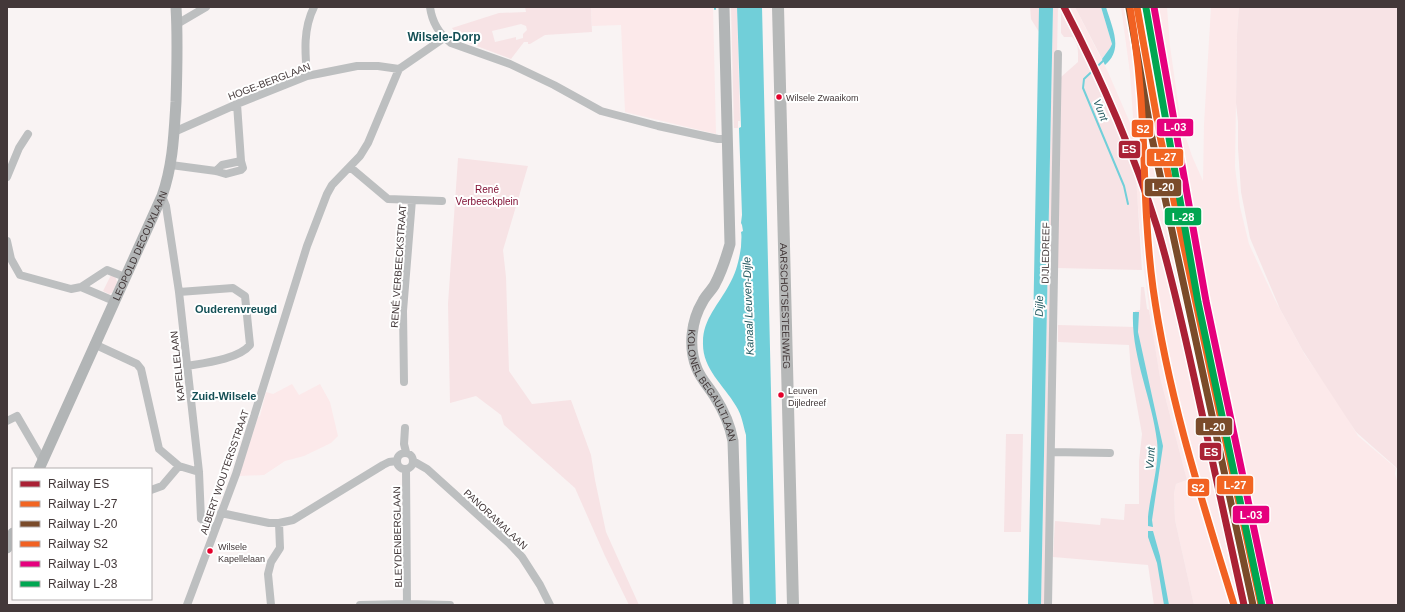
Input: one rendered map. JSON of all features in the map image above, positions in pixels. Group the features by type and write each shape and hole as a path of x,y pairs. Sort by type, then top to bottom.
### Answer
{"main road":[{"name":"AARSCHOTSESTEENWEG","path":"778,7 793,605"}],"street":[{"name":"LEOPOLD DECOUXLAAN","path":"40,464 162,196 171,165 174,132 178,45 176,7"},
{"path":"177,24 206,7"},
{"path":"307,76 305,41 310,15 314,7"},
{"path":"430,7 434,22 444,38 451,43 510,64 601,111 658,126 718,139 728,139"},
{"name":"KOLONEL BEGAULTLAAN","path":"724,7 730,244 722,269 714,285 701,303 697,313 692,343 694,362 698,371 714,395 731,430 733,442 738,605"},
{"path":"399,69 444,38"},
{"name":"DIJLEDREEF","path":"1048,605 1058,54"},
{"name":"HOGE-BERGLAAN","path":"174,132 237,104 307,76 340,68 357,66 378,66 399,69"},
{"name":"ALBERT WOUTERSSTRAAT","path":"187,605 236,474 307,246 327,194 332,185 360,156 368,143 399,69"},
{"path":"171,165 216,171 226,174 241,170 243,168 241,161 237,104"},
{"path":"7,177 19,148 28,134"},
{"name":"RENÉ VERBEECKSTRAAT","path":"350,167 388,199 442,201"},
{"name":"KAPELLELAAN","path":"162,196 166,206 179,292 199,472 202,519 215,528"},
{"name":"RENÉ VERBEECKSTRAAT","path":"404,382 403,311 412,200"},
{"path":"7,241 11,259 20,275 71,289 81,287 108,270 125,277"},
{"path":"81,287 114,301"},
{"path":"179,292 233,288 245,296 250,345 246,351 215,361 187,366"},
{"path":"94,344 137,364 141,369 159,449 179,466 199,472"},
{"path":"7,421 17,416 40,464"},
{"path":"405,428 404,444 406,452 412,456 413,461 411,466 406,469 401,468 397,461 398,456 406,452"},
{"path":"1051,452 1110,453"},
{"path":"221,513 269,523 279,523 293,520 383,465 389,462 397,461"},
{"name":"PANORAMALAAN","path":"413,461 427,469 509,543 522,557 537,579 550,605"},
{"path":"152,490 162,486 179,466"},
{"name":"BLEYDENBERGLAAN","path":"406,469 407,604"},
{"path":"271,605 268,574 271,562 280,548 279,523"},
{"path":"7,548 12,536"},
{"path":"360,605 450,605"}],"shaded area":[{"path":"591,7 713,7 716,134 625,112 621,25 592,26"},
{"path":"1059,7 1075,7 1108,72 1134,132 1130,73 1121,7 1167,7 1170,46 1181,123 1192,156 1203,181 1204,124 1211,7 1239,7 1237,34 1235,167 1240,207 1249,244 1275,300 1305,355 1335,397 1358,436 1396,468 1395,474 1398,484 1398,605 1194,605 1175,520 1174,493 1176,484 1187,480 1160,377 1153,337 1144,270 1135,175 1101,90"},
{"path":"292,384 299,395 320,384 330,402 338,436 331,443 304,456 285,461 264,475 239,476 258,417 260,416 266,392 273,394"}],"green space":[{"path":"525,7 591,7 592,32 545,35 530,44 528,44 528,42 524,42 511,59 466,42 466,39 461,39 452,28 499,13 526,12","holes":["521,24 526,26 527,30 523,34 523,38 516,40 516,37 495,42 492,31"]},
{"path":"731,7 737,7 740,121 738,121 738,128 734,128"},
{"path":"1030,7 1039,7 1039,32 1031,19"},
{"path":"1053,7 1058,7 1045,605 1041,605"},
{"path":"1075,7 1101,7 1112,44 1102,59"},
{"path":"1239,7 1398,7 1398,469 1356,432 1303,351 1280,309 1250,238 1241,192 1238,148 1236,103"},
{"path":"1061,12 1101,90 1136,177 1142,270 1057,268 1061,77 1078,62 1078,48 1076,42 1072,37 1064,37 1061,33"},
{"name":"René Verbeeckplein","path":"458,158 528,166 503,250 506,277 509,371 532,404 571,400 591,455 606,532 639,605 629,605 605,556 575,488 504,425 501,415 476,396 450,403 448,304"},
{"path":"111,275 115,276 117,282 112,293 109,294 103,291"},
{"path":"1141,287 1144,287 1160,377 1187,480 1176,484 1174,493 1175,520 1194,605 1154,605 1148,565 1053,557 1055,521 1100,525 1101,518 1124,520 1125,504 1139,504 1139,461 1142,434 1131,373 1129,345 1058,342 1058,325 1136,327 1135,311 1140,310"},
{"path":"1006,434 1023,434 1021,532 1004,532"}],"water":[{"name":"Kanaal Leuven-Dijle","path":"737,7 762,7 776,605 750,605 746,435 738,409 714,376 706,360 703,342 706,326 712,312 729,285 735,271 741,247 741,232 743,231 741,223 739,128 741,127"},
{"name":"Dijle","path":"1039,7 1053,7 1041,605 1028,605"},
{"path":"1101,7 1106,7 1115,38 1114,52 1111,59 1105,65 1102,59 1112,44"},
{"path":"1133,312 1139,312 1138,332 1163,446 1152,520 1153,527 1148,526 1148,517 1158,450 1151,409 1135,345"},
{"path":"1148,531 1153,531 1160,556 1169,605 1164,605 1157,563 1148,537"}],"waterway":[{"name":"Vunt","path":"1104,60 1084,79 1083,88 1124,186 1128,204"}],"rail line":[{"name":"ES","path":"1064,7 1091,61 1127,143 1157,227 1168,264 1244,605"},
{"name":"S2","path":"1130,7 1137,53 1141,101 1149,249 1159,328 1167,368 1187,448 1234,605"},
{"name":"L-27","path":"1137,7 1160,136 1261,605"},
{"name":"L-03","path":"1154,7 1206,301 1270,605"},
{"name":"L-20","path":"1129,8 1152,138 1253,605"},
{"name":"L-28","path":"1146,8 1198,302 1262,605"}],"place":[{"name":"Wilsele Zwaaikom","path":"779,97"},
{"name":"Leuven Dijledreef","path":"781,395"},
{"name":"Wilsele Kapellelaan","path":"210,551"}],"district":[{"name":"Wilsele-Dorp","path":"444,37"},
{"name":"Ouderenvreugd","path":"236,309"},
{"name":"Zuid-Wilsele","path":"224,396"}]}
